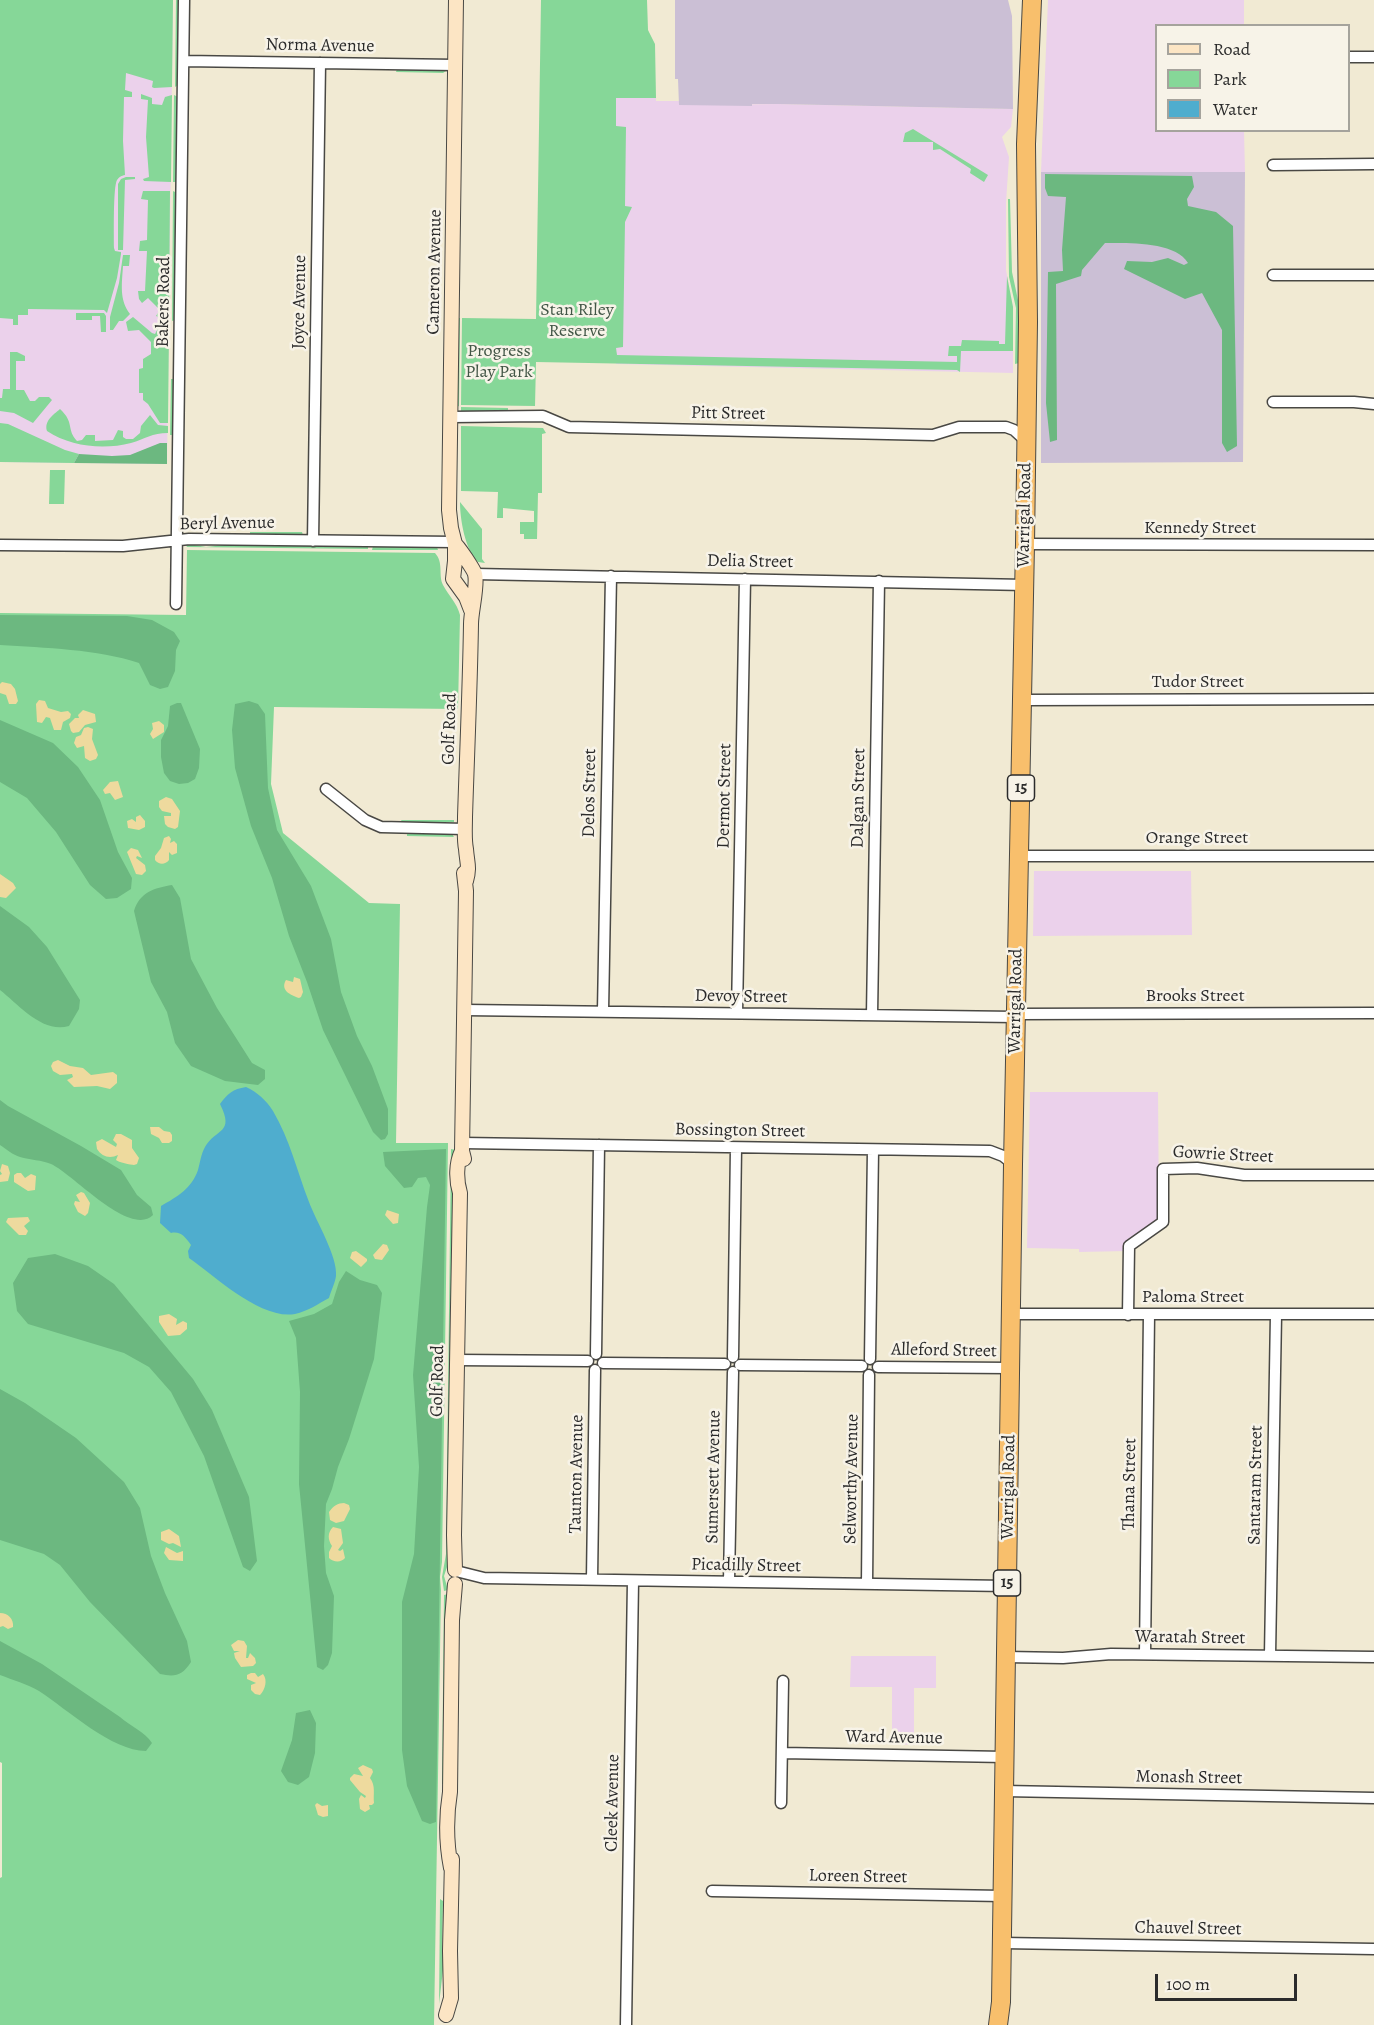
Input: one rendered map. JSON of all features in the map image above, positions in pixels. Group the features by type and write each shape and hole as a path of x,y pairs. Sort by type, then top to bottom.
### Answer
{"highway":[{"name":"Warrigal Road","path":"998,2025 1001,2002 1003,1896 1013,1164 1025,585 1026,166 1032,0"},
{"name":"Warrigal Road","path":"1001,2002 1004,2025"}],"street":[{"name":"Bakers Road","path":"176,604 184,0"},
{"name":"Cameron Avenue","path":"454,569 454,543 449,510 456,0"},
{"path":"1350,57 1374,57"},
{"name":"Norma Avenue","path":"184,61 455,65"},
{"name":"Joyce Avenue","path":"313,541 320,63"},
{"path":"1273,165 1374,164"},
{"path":"1273,275 1374,275"},
{"path":"1273,402 1374,404"},
{"path":"1006,427 1014,424 1027,411"},
{"name":"Pitt Street","path":"451,417 543,416 568,427 924,435 933,435 959,427 1006,427"},
{"path":"1006,427 1014,430 1026,441"},
{"name":"Beryl Avenue","path":"0,545 106,547 189,539 454,543"},
{"name":"Cameron Avenue","path":"454,543 460,548 473,574"},
{"name":"Kennedy Street","path":"1025,544 1374,545"},
{"path":"457,585 469,586 473,574 459,564 454,569 453,579 457,585 466,597 471,610"},
{"name":"Delia Street","path":"473,574 1025,585"},
{"name":"Golf Road","path":"446,2020 444,1982 450,1951 454,1819 450,1792 452,1620 457,1577 453,1535 460,1193 458,1158 462,1147 465,1010 466,881 462,862 466,851 473,574"},
{"name":"Delos Street","path":"603,1011 610,576"},
{"name":"Dermot Street","path":"737,1013 745,579"},
{"name":"Dalgan Street","path":"872,1015 879,581"},
{"name":"Tudor Street","path":"1023,700 1374,699"},
{"path":"326,789 365,820 381,827 465,829"},
{"name":"Orange Street","path":"1019,856 1374,856"},
{"name":"Devoy Street","path":"465,1010 1016,1015"},
{"name":"Brooks Street","path":"1016,1015 1374,1013"},
{"name":"Bossington Street","path":"462,1147 599,1145 990,1151 1003,1156 1013,1164"},
{"name":"Taunton Avenue","path":"592,1579 599,1145"},
{"name":"Sumersett Avenue","path":"729,1581 736,1148"},
{"name":"Selworthy Avenue","path":"867,1584 873,1150"},
{"name":"Gowrie Street","path":"1128,1315 1129,1246 1163,1222 1163,1169 1197,1168 1244,1175 1374,1175"},
{"name":"Paloma Street","path":"1011,1314 1374,1314"},
{"name":"Thana Street","path":"1144,1654 1149,1314"},
{"name":"Santaram Street","path":"1270,1655 1275,1314"},
{"name":"Alleford Street","path":"456,1360 1010,1368"},
{"name":"Picadilly Street","path":"457,1577 1007,1586"},
{"name":"Cleek Avenue","path":"626,2025 633,1581"},
{"name":"Waratah Street","path":"1006,1657 1063,1658 1103,1654 1374,1657"},
{"path":"782,1803 783,1681"},
{"name":"Ward Avenue","path":"782,1753 1005,1757"},
{"name":"Monash Street","path":"1004,1791 1374,1798"},
{"name":"Loreen Street","path":"712,1891 1003,1896"},
{"name":"Chauvel Street","path":"1002,1943 1374,1949"}],"shaded area":[{"path":"0,0 173,0 167,464 0,462"},
{"path":"675,0 1008,0 1012,16 1013,109 778,104 679,105 678,79 675,79"},
{"path":"1048,0 1244,0 1244,24 1155,24 1155,132 1244,132 1245,172 1041,172"},
{"path":"616,98 656,98 656,101 679,101 679,105 778,104 1013,109 1011,127 1002,137 1009,157 1006,270 1013,307 1013,373 616,364"},
{"path":"1041,172 1245,172 1243,462 1041,463"},
{"path":"1034,871 1191,871 1192,935 1033,936"},
{"path":"1030,1092 1158,1092 1159,1220 1127,1251 1079,1252 1079,1249 1027,1248"},
{"path":"851,1656 936,1656 936,1688 914,1688 914,1745 892,1744 892,1687 850,1687"}],"green space":[{"path":"0,0 173,0 172,87 154,88 152,87 153,81 126,73 125,90 132,92 132,97 124,97 125,175 117,180 114,201 114,248 121,254 107,313 104,310 28,309 28,315 18,315 18,325 13,325 13,319 0,318"},
{"path":"176,0 179,0 178,85 175,87"},
{"name":"Stan Riley Reserve","path":"541,0 647,0 648,30 655,44 656,98 616,98 616,126 626,127 625,206 632,207 625,222 623,347 616,348 617,355 957,362 957,356 948,356 949,346 961,346 962,340 999,341 999,344 1005,344 1007,276 1013,307 1013,351 961,351 960,372 957,370 536,362 535,406 461,405 462,318 536,319"},
{"path":"397,69 446,71 443,73 396,72"},
{"path":"141,94 152,98 152,104 162,105 165,97 172,95 171,182 144,181 143,179 149,177 146,137 148,100 141,99"},
{"path":"174,95 178,97 176,182 173,182"},
{"path":"913,129 988,175 984,182 970,173 971,169 940,149 933,150 933,142 903,142 905,133"},
{"path":"1045,174 1192,176 1194,187 1187,199 1188,206 1216,212 1233,226 1237,446 1227,452 1222,443 1222,330 1202,293 1185,299 1124,269 1127,261 1152,262 1168,258 1184,265 1188,263 1182,256 1162,247 1125,243 1105,243 1082,270 1081,276 1056,284 1057,440 1050,442 1046,403 1048,272 1063,271 1062,250 1066,197 1048,196 1045,188"},
{"path":"126,177 135,177 135,179 125,180 123,250 118,250 118,184"},
{"path":"143,191 170,191 169,321 156,316 160,310 148,298 142,303 139,299 138,291 145,291 147,251 139,251 140,241 147,240 148,200 141,199"},
{"path":"173,191 177,193 175,320 172,321"},
{"path":"1008,199 1010,199 1012,272 1018,300 1019,363 1015,364 1016,308 1009,277"},
{"path":"123,255 130,255 129,266 123,266 122,285 124,303 130,314 123,321 119,321 113,330 110,330 110,317 119,283"},
{"path":"76,313 104,313 106,332 101,332 100,316 92,316 92,320 76,320"},
{"path":"133,317 152,333 155,334 158,328 169,330 168,423 160,423 143,400 143,393 139,393 139,369 143,368 143,359 151,354 151,342 139,330 128,331 126,322"},
{"path":"458,318 460,318 459,406 456,407"},
{"path":"10,352 17,352 25,356 25,361 16,361 16,390 24,390 30,401 35,401 39,397 49,397 52,400 33,423 14,413 0,411 3,389 10,389"},
{"path":"171,379 174,379 173,435 170,435"},
{"path":"461,407 508,408 508,411 461,412"},
{"path":"60,409 65,414 77,441 82,440 86,435 95,435 95,441 113,440 118,430 123,431 123,437 126,439 133,439 140,433 141,426 150,415 158,425 168,426 168,433 121,445 77,444 47,431 48,421"},
{"path":"0,423 8,424 79,454 74,463 0,462"},
{"name":"Progress Play Park","path":"461,426 543,428 546,433 542,434 542,493 538,493 537,539 524,539 524,534 520,534 520,522 534,522 534,511 503,508 503,518 497,518 498,492 461,491"},
{"path":"160,443 167,443 167,464 74,463 79,454 130,455"},
{"path":"50,470 65,470 64,504 49,504"},
{"path":"460,502 482,529 482,559 485,563 478,562 470,550 462,525"},
{"path":"250,532 302,532 303,535 250,535"},
{"path":"234,544 368,546 368,549 187,547 186,545 206,547"},
{"path":"373,546 437,547 438,550 372,550"},
{"path":"187,550 435,553 439,561 443,585 460,615 458,709 274,707 271,784 283,833 369,903 400,904 396,1143 448,1143 434,2025 0,2025 2,1763 0,1762 0,613 186,615"},
{"path":"0,615 127,616 152,620 174,632 180,641 176,650 175,671 168,687 160,689 150,685 139,663 123,658 71,650 0,645"},
{"path":"249,701 258,704 265,714 268,788 277,830 311,886 331,939 341,992 388,1109 388,1134 385,1139 381,1140 373,1132 323,1030 289,936 272,878 251,826 235,768 232,730 235,704"},
{"path":"181,703 200,749 199,768 195,779 179,784 170,781 164,773 161,757 161,740 168,726 170,706"},
{"path":"0,720 53,743 78,767 100,800 118,852 132,878 131,889 117,898 106,899 90,885 56,832 27,798 0,782"},
{"path":"401,820 454,820 454,822 402,822"},
{"path":"407,834 452,834 454,837 407,836"},
{"path":"172,885 180,898 191,959 217,1008 252,1063 265,1070 265,1079 258,1085 225,1081 191,1066 175,1043 167,1012 151,982 134,911 140,899 148,892"},
{"path":"0,906 29,927 47,947 80,1000 79,1009 69,1026 50,1026 41,1022 0,990"},
{"path":"0,1100 121,1170 137,1195 151,1207 153,1215 143,1220 130,1218 101,1202 51,1164 17,1156 0,1145"},
{"path":"446,1149 436,1822 430,1824 422,1821 407,1786 402,1750 402,1602 414,1554 419,1467 413,1375 430,1185 426,1177 418,1178 412,1187 404,1188 385,1166 383,1152"},
{"path":"451,1149 456,1150 450,1558 444,1576 448,1590 444,1591 442,1577 446,1554"},
{"path":"55,1254 88,1266 114,1284 193,1379 212,1410 249,1497 257,1561 250,1571 243,1567 204,1456 171,1392 149,1367 124,1353 28,1324 17,1311 13,1283 28,1258"},
{"path":"346,1271 360,1280 377,1285 382,1293 374,1359 326,1504 324,1546 326,1573 334,1596 332,1653 328,1665 323,1670 317,1667 299,1484 300,1392 296,1338 289,1321 314,1314 332,1304 339,1282"},
{"path":"0,1389 76,1438 124,1482 140,1508 151,1556 187,1641 191,1662 181,1673 160,1674 90,1602 60,1565 44,1554 0,1540"},
{"path":"448,1594 444,1784 442,1784 444,1595"},
{"path":"0,1641 42,1664 141,1732 152,1743 146,1751 119,1744 91,1728 39,1691 0,1675"},
{"path":"310,1710 316,1723 315,1753 309,1777 298,1785 288,1782 281,1771 292,1740 296,1713"},
{"path":"440,1899 443,1901 442,1949 445,1953 439,2004"}],"sand":[{"path":"2,682 11,684 15,689 18,701 16,704 9,704 6,695 0,693"},
{"path":"39,700 45,701 48,708 61,712 68,711 71,714 70,718 63,722 61,730 54,730 50,718 46,717 42,723 37,722 36,704"},
{"path":"83,710 95,714 96,722 85,725 79,732 73,733 69,724 75,718 79,718 78,715"},
{"path":"159,721 164,725 164,732 153,739 150,734 153,729 152,723"},
{"path":"88,727 93,729 92,739 98,755 96,759 90,761 85,758 84,746 77,748 74,743 76,737"},
{"path":"118,781 123,797 115,800 110,793 105,794 103,790 110,782"},
{"path":"166,797 172,799 180,811 178,827 175,829 165,824 164,816 171,816 171,813 162,811 159,807 159,801"},
{"path":"140,815 145,821 145,827 139,830 128,828 127,821 132,819 136,822 136,817"},
{"path":"169,836 170,843 174,841 177,844 177,853 172,855 169,852 169,860 160,864 155,860 155,856 164,838"},
{"path":"131,848 138,850 142,858 137,856 136,858 145,865 146,871 142,875 136,874 127,852"},
{"path":"0,874 16,888 6,898 0,897"},
{"path":"294,977 300,979 303,992 299,998 289,994 284,987 286,980 293,982"},
{"path":"58,1060 70,1066 83,1068 91,1075 113,1072 117,1075 117,1083 110,1089 97,1086 74,1087 67,1080 73,1077 72,1074 60,1075 53,1071 51,1066"},
{"path":"150,1127 159,1127 170,1132 172,1141 162,1143 159,1138 151,1134"},
{"path":"116,1134 132,1140 132,1148 139,1158 137,1164 119,1162 116,1160 118,1155 106,1156 97,1149 96,1142 102,1139 116,1147 117,1144 113,1140"},
{"path":"2,1164 8,1166 10,1173 8,1181 0,1182 2,1174 0,1171"},
{"path":"21,1173 25,1178 31,1174 36,1176 35,1190 28,1191 14,1182 14,1175"},
{"path":"81,1192 90,1203 85,1216 78,1212 74,1204 75,1201 80,1202 76,1195"},
{"path":"387,1210 399,1214 398,1223 393,1224 385,1215"},
{"path":"28,1217 30,1221 24,1226 28,1231 26,1235 19,1235 6,1222 8,1218"},
{"path":"383,1244 387,1245 389,1250 382,1260 375,1259 373,1255"},
{"path":"356,1251 367,1259 361,1267 350,1258 352,1252"},
{"path":"169,1314 177,1319 176,1325 183,1321 187,1323 187,1329 180,1335 168,1336 159,1322 159,1316"},
{"path":"338,1504 349,1505 350,1509 344,1521 336,1523 330,1520 329,1512"},
{"path":"333,1527 341,1529 343,1543 338,1550 343,1549 345,1558 339,1561 329,1558 332,1546 329,1534"},
{"path":"169,1529 179,1536 181,1547 161,1540 161,1532"},
{"path":"166,1547 177,1553 183,1551 183,1561 169,1560 164,1553"},
{"path":"0,1613 10,1617 13,1627 8,1629 0,1627"},
{"path":"238,1640 244,1641 247,1646 246,1658 250,1653 255,1658 256,1663 253,1666 241,1667 235,1658 234,1653 240,1651 234,1651 231,1645"},
{"path":"255,1673 258,1677 263,1674 265,1676 265,1685 260,1695 251,1690 251,1685 256,1683 247,1679 247,1675"},
{"path":"363,1765 372,1769 370,1778 374,1790 374,1803 369,1805 370,1809 365,1812 360,1809 359,1799 361,1795 365,1798 366,1796 350,1780 354,1774 363,1776 358,1768"},
{"path":"317,1803 322,1806 328,1805 328,1816 318,1815 315,1805"}],"water":[{"path":"246,1087 264,1100 279,1122 336,1268 336,1276 329,1298 295,1314 282,1314 268,1310 225,1286 189,1258 188,1251 191,1245 187,1239 180,1234 171,1233 160,1223 161,1206 192,1182 205,1147 225,1126 226,1121 220,1104 231,1092"}]}
